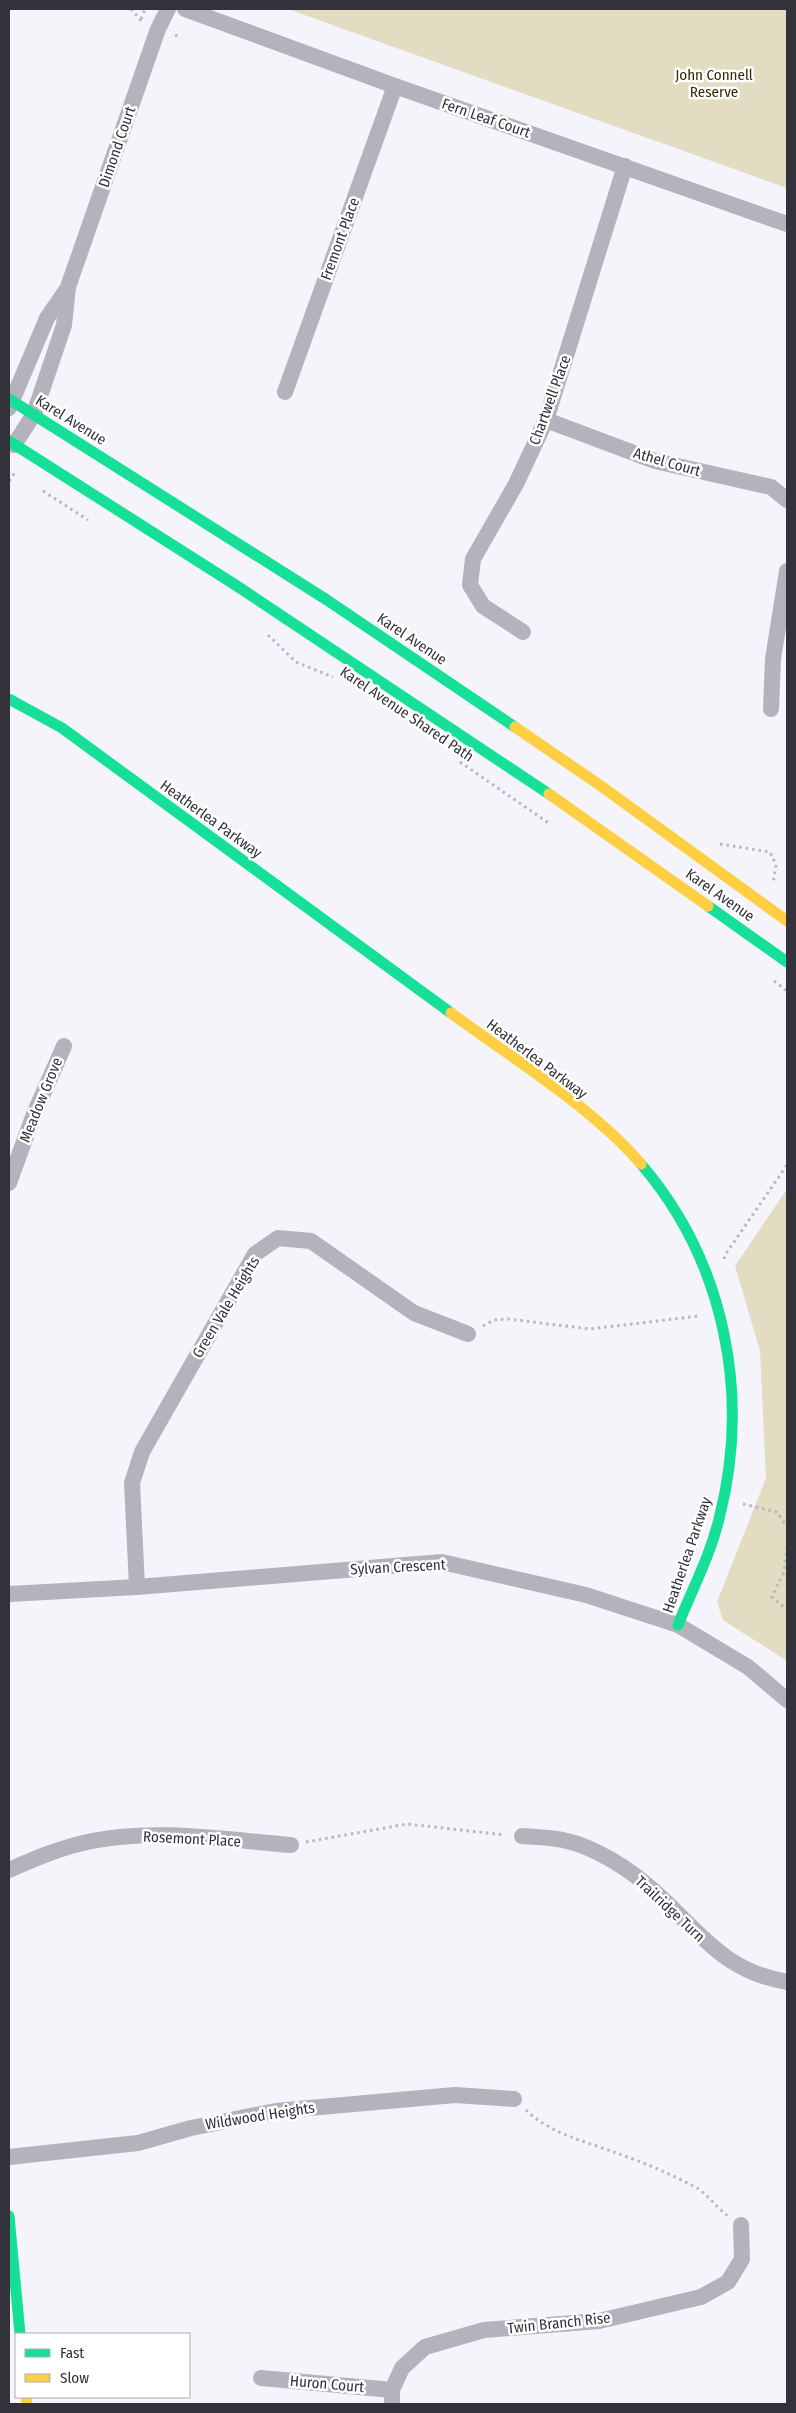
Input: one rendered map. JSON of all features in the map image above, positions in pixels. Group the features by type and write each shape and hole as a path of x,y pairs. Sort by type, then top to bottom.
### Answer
{"main road":[{"name":"Karel Avenue","path":"10,402 34,414 327,600 519,729 787,921"},
{"name":"Karel Avenue","path":"11,443 332,643 787,962"},
{"path":"237,543 253,566"},
{"name":"Heatherlea Parkway","path":"9,699 62,728 568,1099 626,1147 670,1200 702,1258 721,1314 734,1398 732,1459 719,1520 678,1626"},
{"path":"9,2216 20,2333"}],"street":[{"name":"Dimond Court","path":"11,443 34,414 64,325 68,287 158,29 168,9"},
{"name":"Fern Leaf Court","path":"185,9 395,86 787,224"},
{"name":"Fremont Place","path":"285,392 395,86"},
{"name":"Chartwell Place","path":"523,632 483,606 470,585 473,559 516,484 546,420 625,166"},
{"name":"Dimond Court","path":"10,402 47,318 68,287"},
{"name":"Athel Court","path":"546,420 654,461 771,487 787,500"},
{"path":"771,709 773,659 787,571"},
{"name":"Meadow Grove","path":"9,1183 34,1114 64,1046"},
{"name":"Green Vale Heights","path":"137,1587 132,1484 142,1452 255,1254 278,1238 311,1241 414,1313 468,1334"},
{"name":"Sylvan Crescent","path":"9,1594 137,1587 442,1562 586,1595 678,1626 748,1668 787,1700"},
{"name":"Rosemont Place","path":"9,1870 41,1855 94,1840 153,1835 291,1845"},
{"name":"Trailridge Turn","path":"522,1836 564,1840 597,1853 629,1872 655,1892 707,1944 732,1962 764,1978 787,1982"},
{"name":"Wildwood Heights","path":"9,2157 138,2143 191,2128 276,2111 455,2095 514,2098"},
{"name":"Twin Branch Rise","path":"392,2397 402,2368 424,2347 484,2330 600,2321 701,2297 728,2282 742,2259 741,2225"},
{"name":"Huron Court","path":"261,2378 392,2397"}],"path":[{"path":"131,9 140,22"},
{"path":"9,467 22,476"},
{"path":"9,481 16,471"},
{"path":"36,486 92,522"},
{"name":"Karel Avenue Shared Path","path":"266,632 296,662 340,679"},
{"name":"Karel Avenue Shared Path","path":"453,757 558,830"},
{"path":"772,980 787,991"},
{"path":"724,1263 724,1255 787,1165"},
{"path":"468,1334 494,1320 508,1319 590,1329 721,1314"},
{"path":"723,1500 777,1512 787,1527"},
{"path":"787,1547 784,1572 772,1597 787,1610"},
{"path":"291,1845 328,1836 407,1824 522,1836"},
{"path":"514,2098 535,2119 554,2130 630,2158 699,2189 716,2208 741,2225"}],"green space":[{"name":"John Connell Reserve","path":"288,9 787,9 787,188"},
{"path":"787,1189 787,1661 723,1620 717,1602 766,1478 760,1351 735,1266"}],"traffic: fast":[{"path":"9,399 327,600 515,727"},
{"path":"9,441 237,586 549,794"},
{"path":"9,699 62,728 451,1013"},
{"path":"708,906 787,962"},
{"path":"641,1164 670,1202 693,1243 711,1287 724,1332 731,1378 732,1425 728,1472 719,1519 706,1560 678,1625"},
{"path":"9,2216 20,2333"}],"traffic: slow":[{"path":"515,727 601,786 787,921"},
{"path":"549,794 708,906"},
{"path":"451,1013 575,1103 621,1143 641,1164"},
{"path":"26,2398 27,2404"}]}
